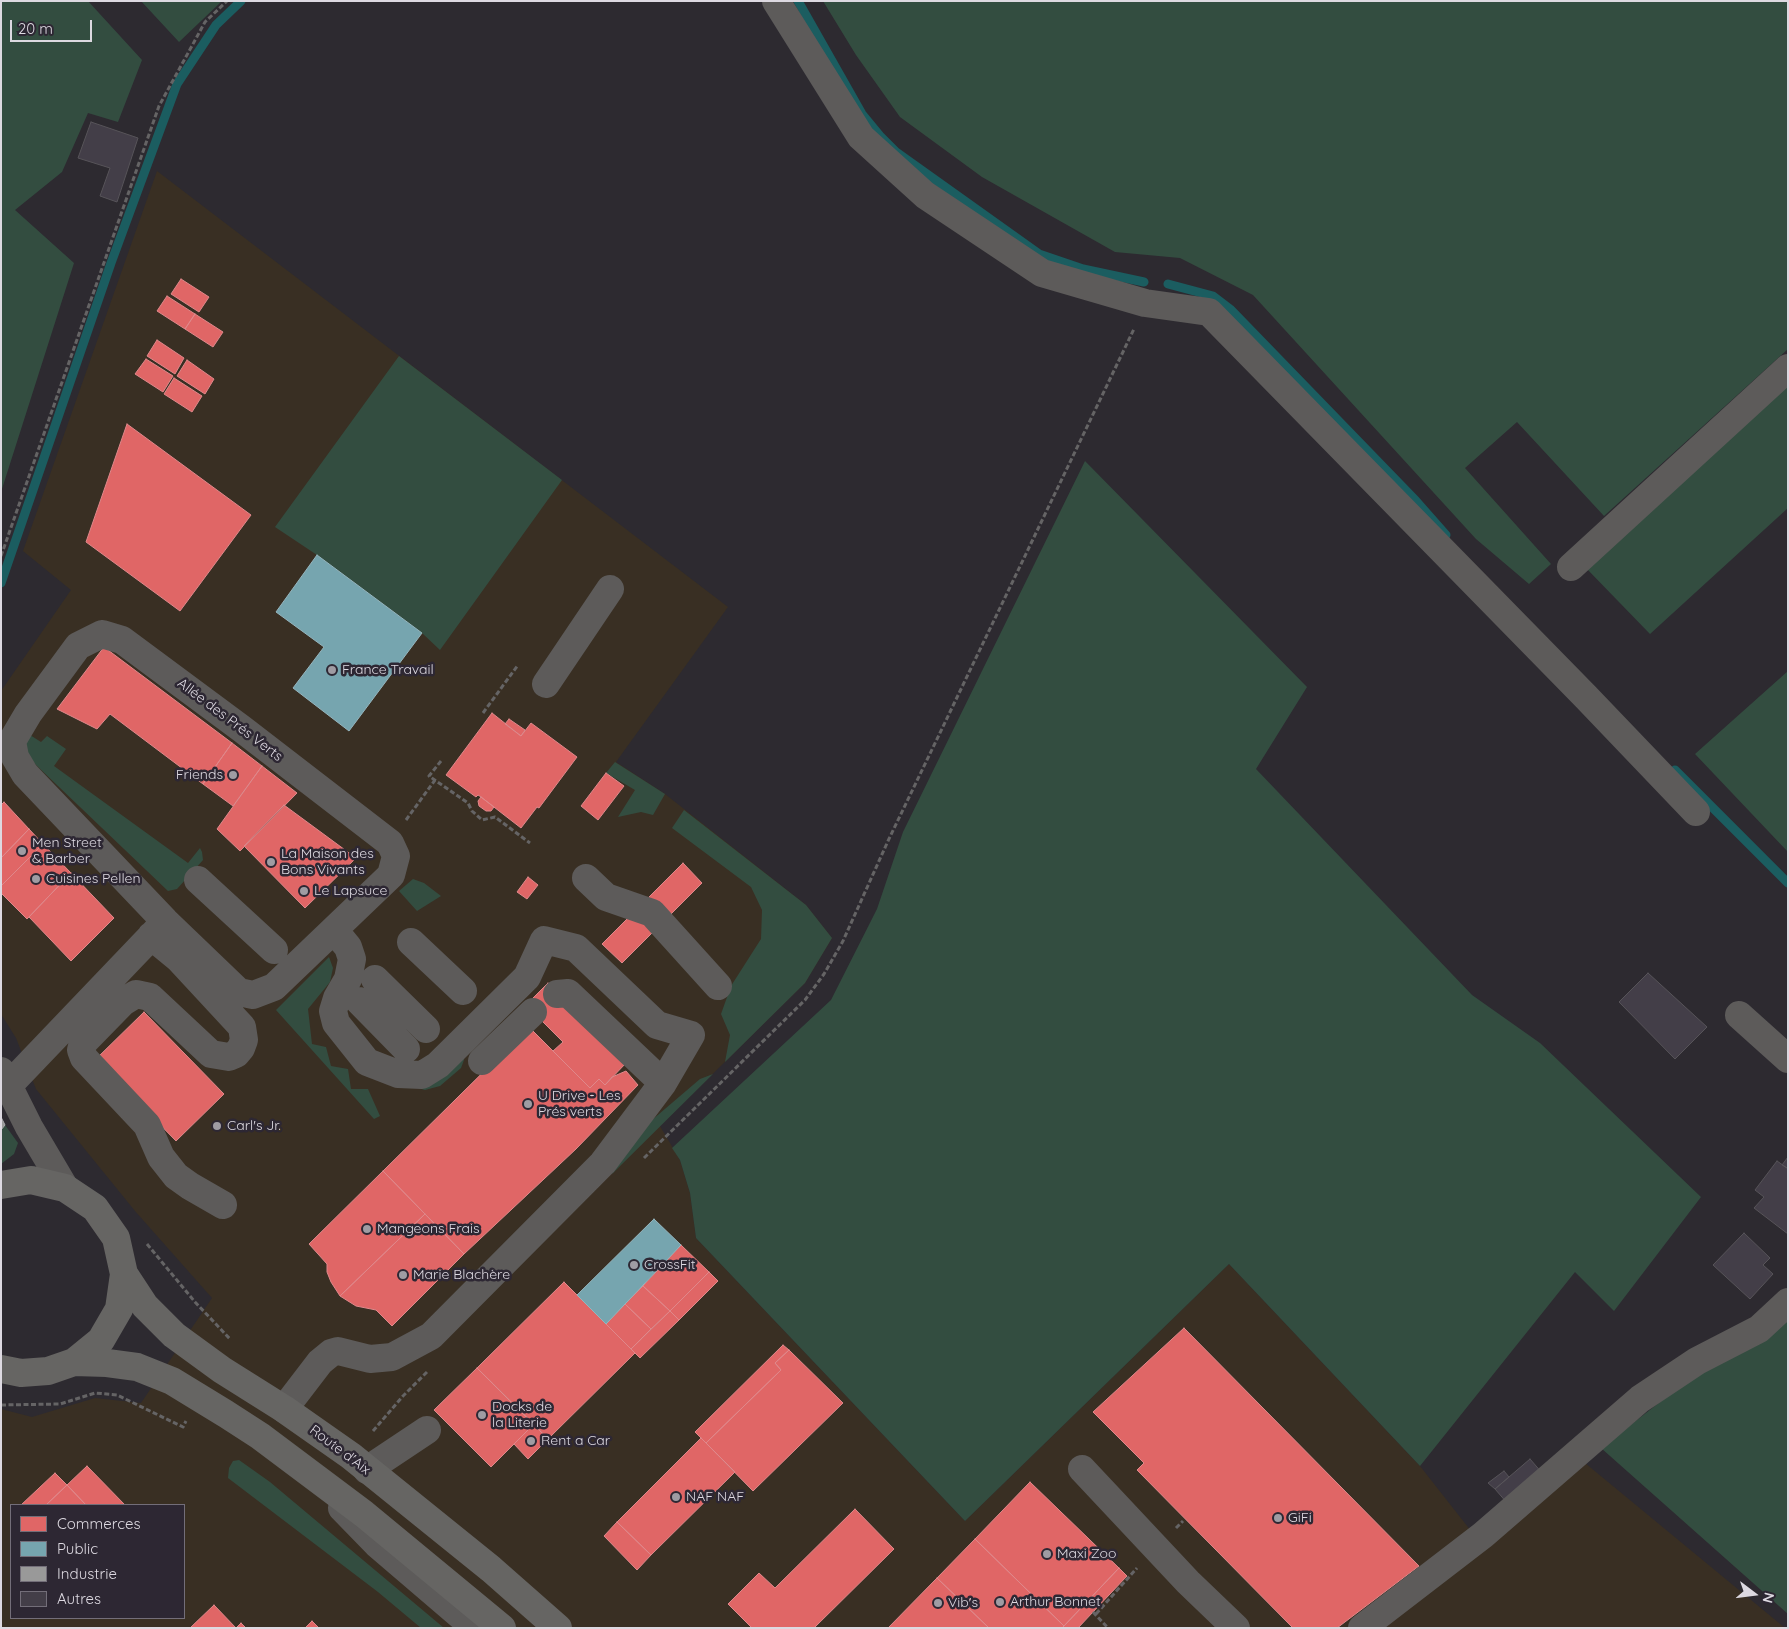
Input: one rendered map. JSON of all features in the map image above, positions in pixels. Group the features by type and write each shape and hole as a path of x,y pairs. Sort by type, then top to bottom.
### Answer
{"main road":[{"path":"1,1185 31,1180 65,1188 96,1208 116,1238 124,1274 119,1309 101,1340 74,1362 48,1371 21,1373 1,1368"},
{"name":"Route d'Aix","path":"124,1274 145,1306 174,1335 222,1370 284,1409 359,1463 491,1569 558,1628"},
{"path":"74,1362 107,1363 137,1367 172,1381 201,1399 260,1436 364,1514 502,1628"}],"street":[{"path":"776,1 861,137 925,196 1042,273 1145,303 1209,312 1696,812"},
{"path":"1571,567 1788,368"},
{"path":"546,684 610,588"},
{"name":"Allée des Prés Verts","path":"102,634 122,640 242,729 390,843 396,856 391,875 274,987 253,995 239,992 158,928 25,774 14,757 12,741 28,714 78,646 102,634"},
{"path":"586,878 606,897 652,913 718,986"},
{"path":"198,880 274,950"},
{"path":"65,1188 29,1127 5,1078 158,928 179,959 242,1027 244,1040 241,1048 236,1054 229,1057 211,1054 150,997 136,994 123,1002 83,1043 81,1050 84,1058 147,1125 161,1157 176,1176 223,1205"},
{"path":"284,1409 320,1362 331,1353 338,1350 370,1359 392,1357 431,1336 603,1164 663,1083 691,1036 658,1025 576,948 544,940 527,977 438,1065 422,1075 398,1074 367,1062 336,1024 333,1011 337,998 348,979 352,959 348,947 334,930"},
{"path":"412,942 463,991"},
{"path":"375,979 426,1029"},
{"path":"557,994 568,994 663,1083"},
{"path":"358,1002 406,1048"},
{"path":"482,1061 533,1012"},
{"path":"1739,1015 1788,1059"},
{"path":"1362,1628 1483,1535 1640,1399 1697,1361 1759,1329 1788,1302"},
{"path":"359,1463 427,1430"},
{"path":"304,1469 377,1544 475,1628"},
{"path":"1082,1469 1188,1582 1236,1628"}],"path":[{"path":"1,556 159,106 205,22 227,1"},
{"path":"643,1159 805,1000 824,974 843,941 888,841 1145,303"},
{"path":"483,713 518,665"},
{"path":"440,761 429,776 468,803 472,811 482,820 495,817 530,843"},
{"path":"390,843 434,780"},
{"path":"147,1244 195,1302 236,1346 222,1370"},
{"path":"359,1463 403,1396 430,1368"},
{"path":"1,1405 60,1404 96,1393 117,1395 183,1427 201,1399"},
{"path":"1093,1612 1108,1628"}],"shaded area":[{"path":"157,171 728,607 616,762 665,794 806,905 832,938 805,983 660,1126 680,1160 690,1193 696,1238 965,1521 1229,1264 1420,1466 1471,1531 1585,1463 1785,1628 1,1628 1,1409 32,1417 95,1398 141,1403 212,1298 135,1211 36,1089 16,1038 1,1014 1,691 71,590 23,551"}],"green space":[{"path":"1,1 88,1 142,60 118,122 88,113 62,172 15,210 74,263 1,492"},
{"path":"141,1 222,1 179,42"},
{"path":"823,1 1788,1 1788,349 1604,516 1517,422 1465,468 1551,564 1529,584 1476,539 1253,295 1180,258 1115,252 982,177 900,117 856,55"},
{"path":"399,356 562,480 440,650 422,633 317,555 275,527"},
{"path":"1788,383 1788,508 1650,634 1586,568"},
{"path":"1085,461 1307,687 1256,769 1472,995 1540,1043 1701,1197 1614,1311 1575,1272 1420,1466 1229,1264 965,1521 696,1238 690,1193 680,1160 672,1148 831,1000 877,909 903,832"},
{"path":"1788,671 1788,852 1695,754"},
{"path":"30,735 41,742 47,736 66,749 54,766 188,863 200,848 203,860 177,889 168,891 36,765 20,747"},
{"path":"615,762 665,794 653,815 641,812 618,817 635,790 606,773"},
{"path":"684,810 806,905 832,938 805,983 725,1062 730,1035 721,1014 731,986 761,939 762,910 751,887 672,828"},
{"path":"413,879 424,883 441,896 417,911 399,891"},
{"path":"329,957 333,968 330,982 308,1009 312,1044 326,1047 331,1066 348,1069 351,1089 368,1089 380,1116 374,1119 276,1010"},
{"path":"463,1055 464,1060 461,1068 440,1086 425,1090 418,1088"},
{"path":"713,1074 612,1174 621,1154 645,1126 700,1079"},
{"path":"5,1125 18,1143 14,1154 1,1164 1,1130"},
{"path":"1788,1318 1788,1614 1601,1448 1687,1381"},
{"path":"239,1460 270,1482 444,1628 421,1628 378,1592 228,1478 229,1468 233,1461"}],"building: Commerces":[{"path":"181,279 209,297 199,312 171,294"},
{"path":"167,296 195,314 185,329 157,311"},
{"path":"195,314 223,332 213,347 185,329"},
{"path":"157,340 184,358 175,374 147,356"},
{"path":"146,359 173,376 163,392 135,374"},
{"path":"187,360 214,379 205,394 177,376"},
{"path":"174,378 202,396 192,412 164,394"},
{"path":"127,424 251,515 180,611 86,542"},
{"path":"104,647 232,743 203,784 110,714 97,729 57,709"},
{"path":"492,713 521,736 531,723 577,757 539,808 537,807 521,828 481,797 478,795 476,797 446,775"},
{"path":"509,719 525,730 521,736 505,724"},
{"name":"Friends","path":"232,743 262,766 233,806 203,784"},
{"path":"262,766 297,793 240,851 217,829"},
{"path":"606,773 624,786 598,820 581,806"},
{"path":"481,797 494,807 491,811 486,811 479,806 478,801"},
{"path":"4,802 29,829 1,858 1,805"},
{"path":"284,805 356,858 305,908 244,846"},
{"name":"Men Street & Barber","path":"29,829 43,844 1,886 1,858"},
{"name":"Cuisines Pellen","path":"43,844 71,873 27,919 1,893 1,886"},
{"path":"683,863 702,883 622,963 602,944"},
{"path":"71,873 114,918 71,961 29,917"},
{"path":"528,877 538,885 527,899 517,892"},
{"path":"548,983 627,1062 605,1085 599,1079 590,1088 553,1051 563,1042 526,1005"},
{"path":"144,1012 224,1094 176,1141 96,1059"},
{"path":"529,1027 590,1088 599,1079 605,1085 612,1077 626,1071 638,1085 576,1149 464,1254 383,1171"},
{"name":"Mangeons Frais","path":"383,1171 425,1214 340,1296 331,1282 327,1272 327,1264 309,1244"},
{"name":"Marie Blachère","path":"425,1214 464,1254 392,1326 376,1310 356,1306 340,1296"},
{"path":"681,1245 709,1272 670,1311 643,1286"},
{"path":"709,1272 718,1281 679,1320 670,1311"},
{"path":"564,1282 635,1353 548,1439 477,1368"},
{"path":"643,1286 670,1311 651,1329 625,1304"},
{"path":"625,1304 651,1329 631,1349 606,1324"},
{"path":"670,1311 679,1320 640,1358 631,1349"},
{"name":"GiFi","path":"1184,1328 1419,1566 1337,1628 1293,1628 1137,1470 1144,1463 1093,1412"},
{"path":"783,1345 789,1350 775,1363 781,1370 706,1443 695,1432"},
{"path":"789,1350 843,1403 753,1491 706,1443 781,1370 775,1363"},
{"name":"Docks de la Literie","path":"477,1368 534,1424 491,1467 434,1410"},
{"name":"Rent a Car","path":"534,1424 548,1439 528,1459 514,1444"},
{"name":"NAF NAF","path":"701,1438 735,1472 651,1555 617,1522"},
{"path":"87,1466 124,1504 85,1504 67,1485"},
{"path":"55,1473 67,1485 47,1504 22,1504"},
{"name":"Maxi Zoo","path":"1030,1482 1119,1568 1064,1626 975,1539"},
{"path":"67,1485 85,1504 47,1504"},
{"path":"855,1509 894,1549 814,1628 752,1628 728,1604 759,1573 775,1588"},
{"path":"617,1522 651,1555 637,1570 604,1536"},
{"name":"Arthur Bonnet","path":"975,1539 1064,1626 1062,1628 989,1628 937,1578"},
{"path":"1119,1568 1127,1576 1078,1628 1062,1628"},
{"name":"Vib's","path":"937,1578 989,1628 888,1628"},
{"path":"214,1605 236,1628 190,1628"},
{"path":"312,1621 319,1628 305,1628"},
{"path":"241,1623 246,1628 237,1627"}],"building: Public":[{"path":"317,555 422,633 349,731 293,688 324,647 276,612"},
{"name":"CrossFit","path":"654,1219 681,1245 606,1324 577,1295"}],"building: Industrie":[{"path":"1,1117 5,1125 1,1130"}],"building: Autres":[{"path":"91,122 138,138 117,202 100,196 110,168 78,158"},
{"path":"1648,973 1707,1027 1675,1059 1619,1002"},
{"path":"1788,1157 1788,1167 1787,1168 1782,1165"},
{"path":"1777,1161 1788,1167 1788,1234 1754,1208 1764,1197 1755,1190"},
{"path":"1744,1233 1770,1258 1763,1265 1773,1274 1750,1299 1713,1265"},
{"path":"1530,1459 1543,1474 1508,1504 1495,1489"},
{"path":"1504,1471 1509,1477 1495,1489 1488,1483"}],"waterway":[{"path":"1,583 111,263 177,84 216,25 241,1"},
{"path":"798,1 862,114 896,152 1039,254 1083,269 1144,282"},
{"path":"1168,284 1213,296 1230,309 1416,501 1446,535"},
{"path":"1675,770 1788,883"}],"place":[{"name":"France Travail","path":"332,670"},
{"name":"Friends","path":"233,775"},
{"name":"Men Street & Barber","path":"22,851"},
{"name":"La Maison des Bons Vivants","path":"271,862"},
{"name":"Cuisines Pellen","path":"36,879"},
{"name":"Le Lapsuce","path":"304,891"},
{"name":"U Drive - Les Prés verts","path":"528,1104"},
{"name":"Carl's Jr.","path":"217,1126"},
{"name":"Mangeons Frais","path":"367,1229"},
{"name":"CrossFit","path":"634,1265"},
{"name":"Marie Blachère","path":"403,1275"},
{"name":"Docks de la Literie","path":"482,1415"},
{"name":"Rent a Car","path":"531,1441"},
{"name":"NAF NAF","path":"676,1497"},
{"name":"GiFi","path":"1278,1518"},
{"name":"Maxi Zoo","path":"1047,1554"},
{"name":"Arthur Bonnet","path":"1000,1602"},
{"name":"Vib's","path":"938,1603"}]}
